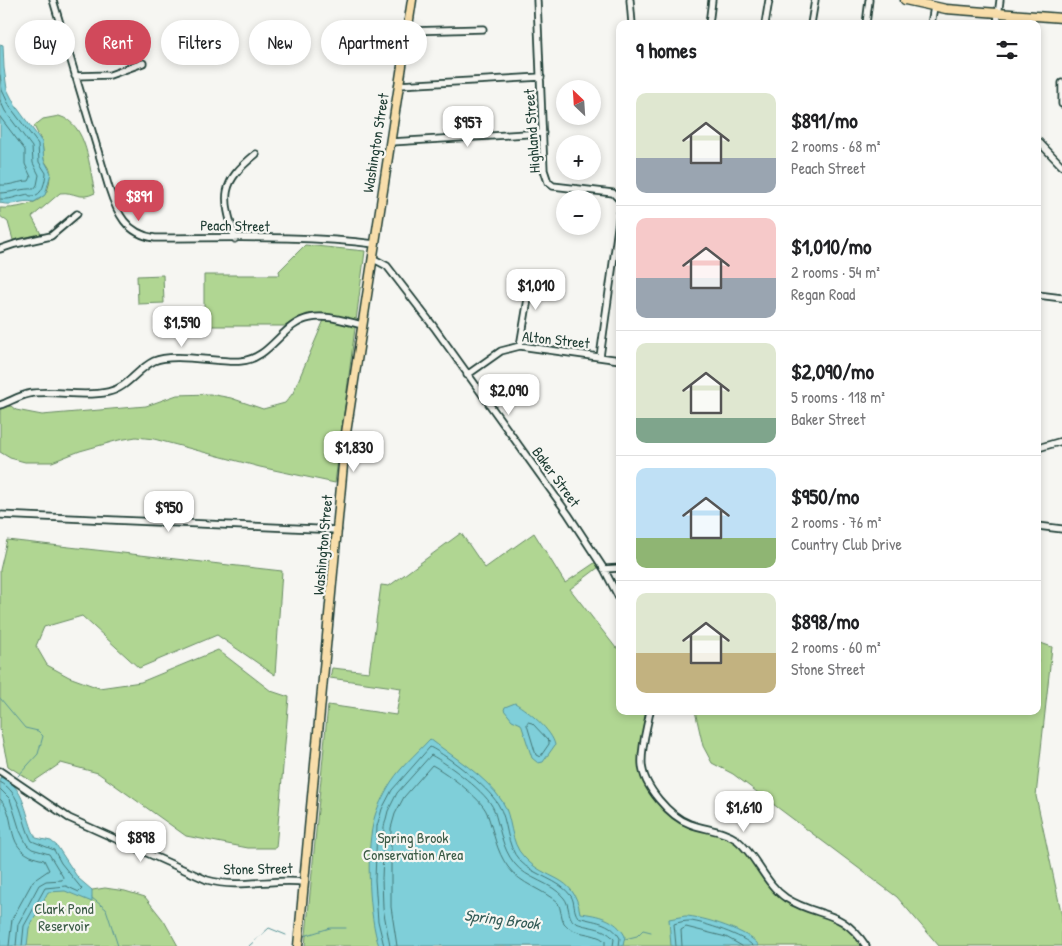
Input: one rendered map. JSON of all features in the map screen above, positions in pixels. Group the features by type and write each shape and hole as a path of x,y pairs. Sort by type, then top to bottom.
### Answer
{"main road":[{"name":"Washington Street","path":"409,20 412,0"},
{"path":"904,0 934,7 1062,18"},
{"name":"Washington Street","path":"298,946 346,432 402,65"}],"street":[{"name":"Peach Street","path":"53,0 114,205 130,228 141,235 155,238 354,241 375,244"},
{"name":"Highland Street","path":"537,0 545,173 551,186 613,193 616,196"},
{"path":"630,0 632,20"},
{"path":"710,20 712,0"},
{"path":"766,20 769,0"},
{"path":"812,20 815,0"},
{"path":"866,20 869,0"},
{"path":"998,20 1000,0"},
{"path":"932,20 934,7"},
{"path":"427,30 483,29"},
{"path":"75,76 110,75 138,65"},
{"path":"399,85 541,77"},
{"path":"1062,83 1062,104"},
{"path":"391,142 543,133"},
{"path":"1041,144 1062,166"},
{"path":"235,239 227,212 226,194 232,179 242,165 256,154"},
{"path":"0,249 51,236 77,214"},
{"path":"600,357 616,242"},
{"name":"Baker Street","path":"372,258 387,266 467,375 568,514 604,569 616,592"},
{"path":"520,346 530,287 528,276"},
{"path":"1041,296 1062,298"},
{"path":"0,405 29,394 95,394 114,391 124,386 144,367 156,360 170,358 248,360 264,352 294,324 310,318 324,317 363,325"},
{"name":"Alton Street","path":"467,375 501,351 520,346 616,359"},
{"path":"1041,447 1062,440"},
{"path":"0,515 338,530"},
{"path":"1041,526 1062,529"},
{"path":"604,569 616,568"},
{"path":"649,715 642,766 646,778 667,809 686,822 719,831 734,838 746,848 775,888 785,897 844,921 866,946"},
{"name":"Stone Street","path":"0,771 9,775 51,807 69,818 207,880 231,884 289,880 304,882"}],"green space":[{"path":"59,116 69,121 82,137 89,160 95,193 81,196 60,193 32,217 41,234 13,240 8,222 0,216 0,208 12,208 31,203 37,201 46,193 50,169 44,160 42,142 34,126 43,119"},
{"path":"305,245 365,251 335,483 260,467 154,439 136,437 80,451 52,462 25,462 10,458 0,452 0,409 11,406 16,410 42,415 146,406 177,395 210,394 231,398 263,409 285,403 293,393 327,313 307,314 285,326 204,326 204,275 280,275 279,271"},
{"path":"163,275 164,303 138,304 137,276"},
{"name":"Spring Brook Conservation Area","path":"461,533 485,568 534,533 565,583 596,562 599,567 570,589 616,648 616,715 649,715 644,740 643,771 663,804 686,822 734,838 785,897 835,917 866,946 305,946 328,705 396,715 401,688 330,678 332,668 369,672 381,585 389,586"},
{"path":"7,540 282,571 275,675 217,635 139,668 82,616 44,627 36,646 47,665 69,677 99,688 141,682 218,650 271,691 289,697 276,848 248,848 186,836 98,773 61,763 33,782 8,766 0,729 0,570"},
{"path":"1041,643 1052,647 1036,796 1062,916 1062,946 939,946 897,897 733,774 712,763 703,746 696,715 1041,715"},
{"name":"Clark Pond Reservoir","path":"54,876 86,891 105,888 145,897 164,921 178,946 10,946"}],"water":[{"path":"0,44 3,45 7,89 15,105 42,142 44,160 51,173 45,195 34,202 0,203"},
{"path":"515,703 539,721 553,739 555,745 543,762 538,763 532,758 521,724 512,720 504,710 505,707"},
{"path":"430,739 469,767 495,792 505,807 513,837 524,857 532,865 558,879 572,891 577,900 580,913 606,919 617,926 625,936 623,946 379,946 373,919 369,868 374,820 380,802 391,782"},
{"path":"0,777 9,781 20,795 36,838 51,841 57,846 78,878 92,890 92,902 65,891 48,892 29,928 27,946 0,946"},
{"path":"685,916 702,919 737,930 747,935 759,946 671,946 669,919"}],"waterway":[{"name":"Spring Brook","path":"0,698 25,728 38,731 43,736 38,754 18,776"},
{"name":"Spring Brook","path":"92,898 106,909 118,946"},
{"name":"Spring Brook","path":"249,946 269,928 286,935"},
{"name":"Spring Brook","path":"304,936 330,928 346,928"},
{"name":"Spring Brook","path":"625,939 637,936 643,930 651,932"}]}
